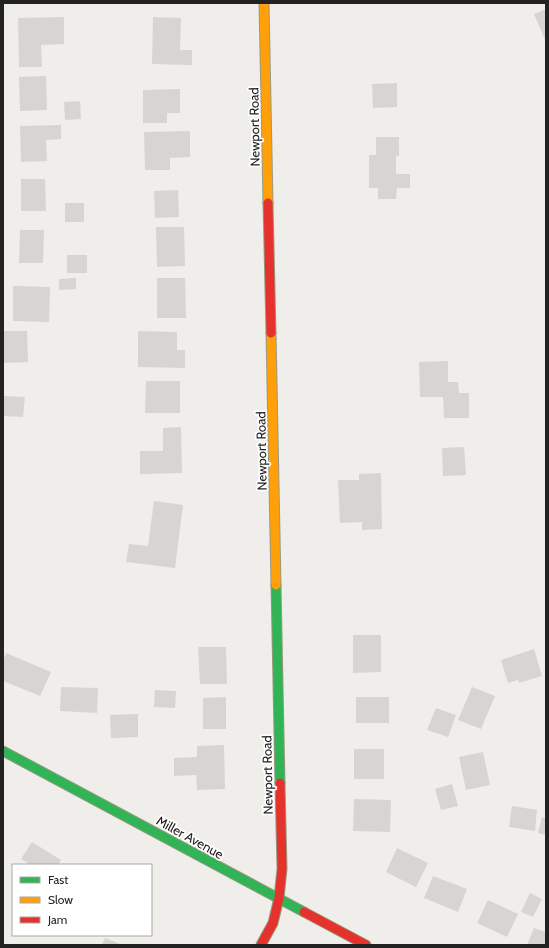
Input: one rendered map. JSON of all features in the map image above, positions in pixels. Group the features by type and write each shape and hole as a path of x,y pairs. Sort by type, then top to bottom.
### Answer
{"street":[{"name":"Newport Road","path":"261,945 273,923 279,898 282,869 264,3"},
{"name":"Miller Avenue","path":"3,751 249,884 279,898 366,945"}],"building":[{"path":"546,9 546,39 545,40 534,14"},
{"path":"64,17 64,44 41,45 42,67 19,67 18,18"},
{"path":"153,17 181,18 180,50 192,50 192,65 152,64"},
{"path":"46,76 47,110 20,111 19,77"},
{"path":"397,83 397,107 373,108 372,84"},
{"path":"180,89 180,113 167,113 167,123 143,123 143,90"},
{"path":"80,101 81,119 65,120 64,102"},
{"path":"61,125 61,139 46,140 47,161 21,162 20,126"},
{"path":"190,131 190,157 170,158 170,170 145,170 144,132"},
{"path":"376,137 399,137 399,156 396,156 396,174 410,174 410,188 397,188 396,199 378,199 378,188 369,188 369,155 376,155"},
{"path":"21,179 45,179 46,211 21,211"},
{"path":"178,190 179,217 155,218 154,191"},
{"path":"65,203 84,203 84,222 65,222"},
{"path":"156,227 184,227 185,266 157,267"},
{"path":"20,230 44,230 43,263 19,263"},
{"path":"67,255 87,255 87,273 67,273"},
{"path":"76,278 76,289 59,290 59,279"},
{"path":"157,278 185,278 186,318 157,318"},
{"path":"13,286 50,287 49,322 13,321"},
{"path":"3,331 27,331 28,362 3,363"},
{"path":"138,331 177,332 177,350 185,350 185,368 138,367"},
{"path":"448,361 448,382 458,382 459,393 469,393 469,418 444,418 443,397 420,397 419,362"},
{"path":"146,381 180,381 180,413 145,413"},
{"path":"3,396 25,397 23,417 3,416"},
{"path":"181,427 182,473 140,474 140,451 163,451 163,428"},
{"path":"464,447 466,475 443,476 442,448"},
{"path":"381,473 382,529 362,530 362,522 340,523 338,480 359,480 359,474"},
{"path":"154,501 183,505 175,568 126,562 129,544 148,546"},
{"path":"353,635 381,635 381,672 353,673"},
{"path":"198,647 226,647 227,684 200,684"},
{"path":"534,649 542,676 519,683 518,680 508,683 501,660"},
{"path":"6,653 51,672 40,696 3,681 3,661"},
{"path":"61,687 98,688 97,713 60,711"},
{"path":"472,687 495,696 481,729 458,720"},
{"path":"155,690 176,691 175,708 154,707"},
{"path":"226,697 226,729 203,729 203,698"},
{"path":"356,697 389,697 389,723 356,723"},
{"path":"436,708 456,715 448,737 427,730"},
{"path":"138,714 138,737 111,738 110,715"},
{"path":"224,745 225,789 197,790 196,775 174,776 174,758 197,757 197,746"},
{"path":"354,749 384,749 384,779 354,779"},
{"path":"483,752 490,785 466,790 459,757"},
{"path":"452,784 458,806 441,810 435,789"},
{"path":"354,799 391,800 390,832 353,831"},
{"path":"512,806 537,810 535,831 509,827"},
{"path":"542,817 546,818 546,835 538,833"},
{"path":"32,842 61,860 59,864 29,864 21,859"},
{"path":"397,848 428,863 416,887 386,872"},
{"path":"433,876 467,889 458,912 424,898"},
{"path":"530,893 542,899 533,917 521,912"},
{"path":"488,900 518,914 507,937 477,923"},
{"path":"534,928 546,932 546,945 527,945"},
{"path":"105,938 123,945 102,945"}],"traffic: fast":[{"path":"276,585 280,783"},
{"path":"3,751 304,912"}],"traffic: slow":[{"path":"264,3 268,203"},
{"path":"271,333 276,585"}],"traffic: jam":[{"path":"268,203 271,333"},
{"path":"261,945 273,923 279,898 282,869 280,783"},
{"path":"304,912 366,945"}]}
